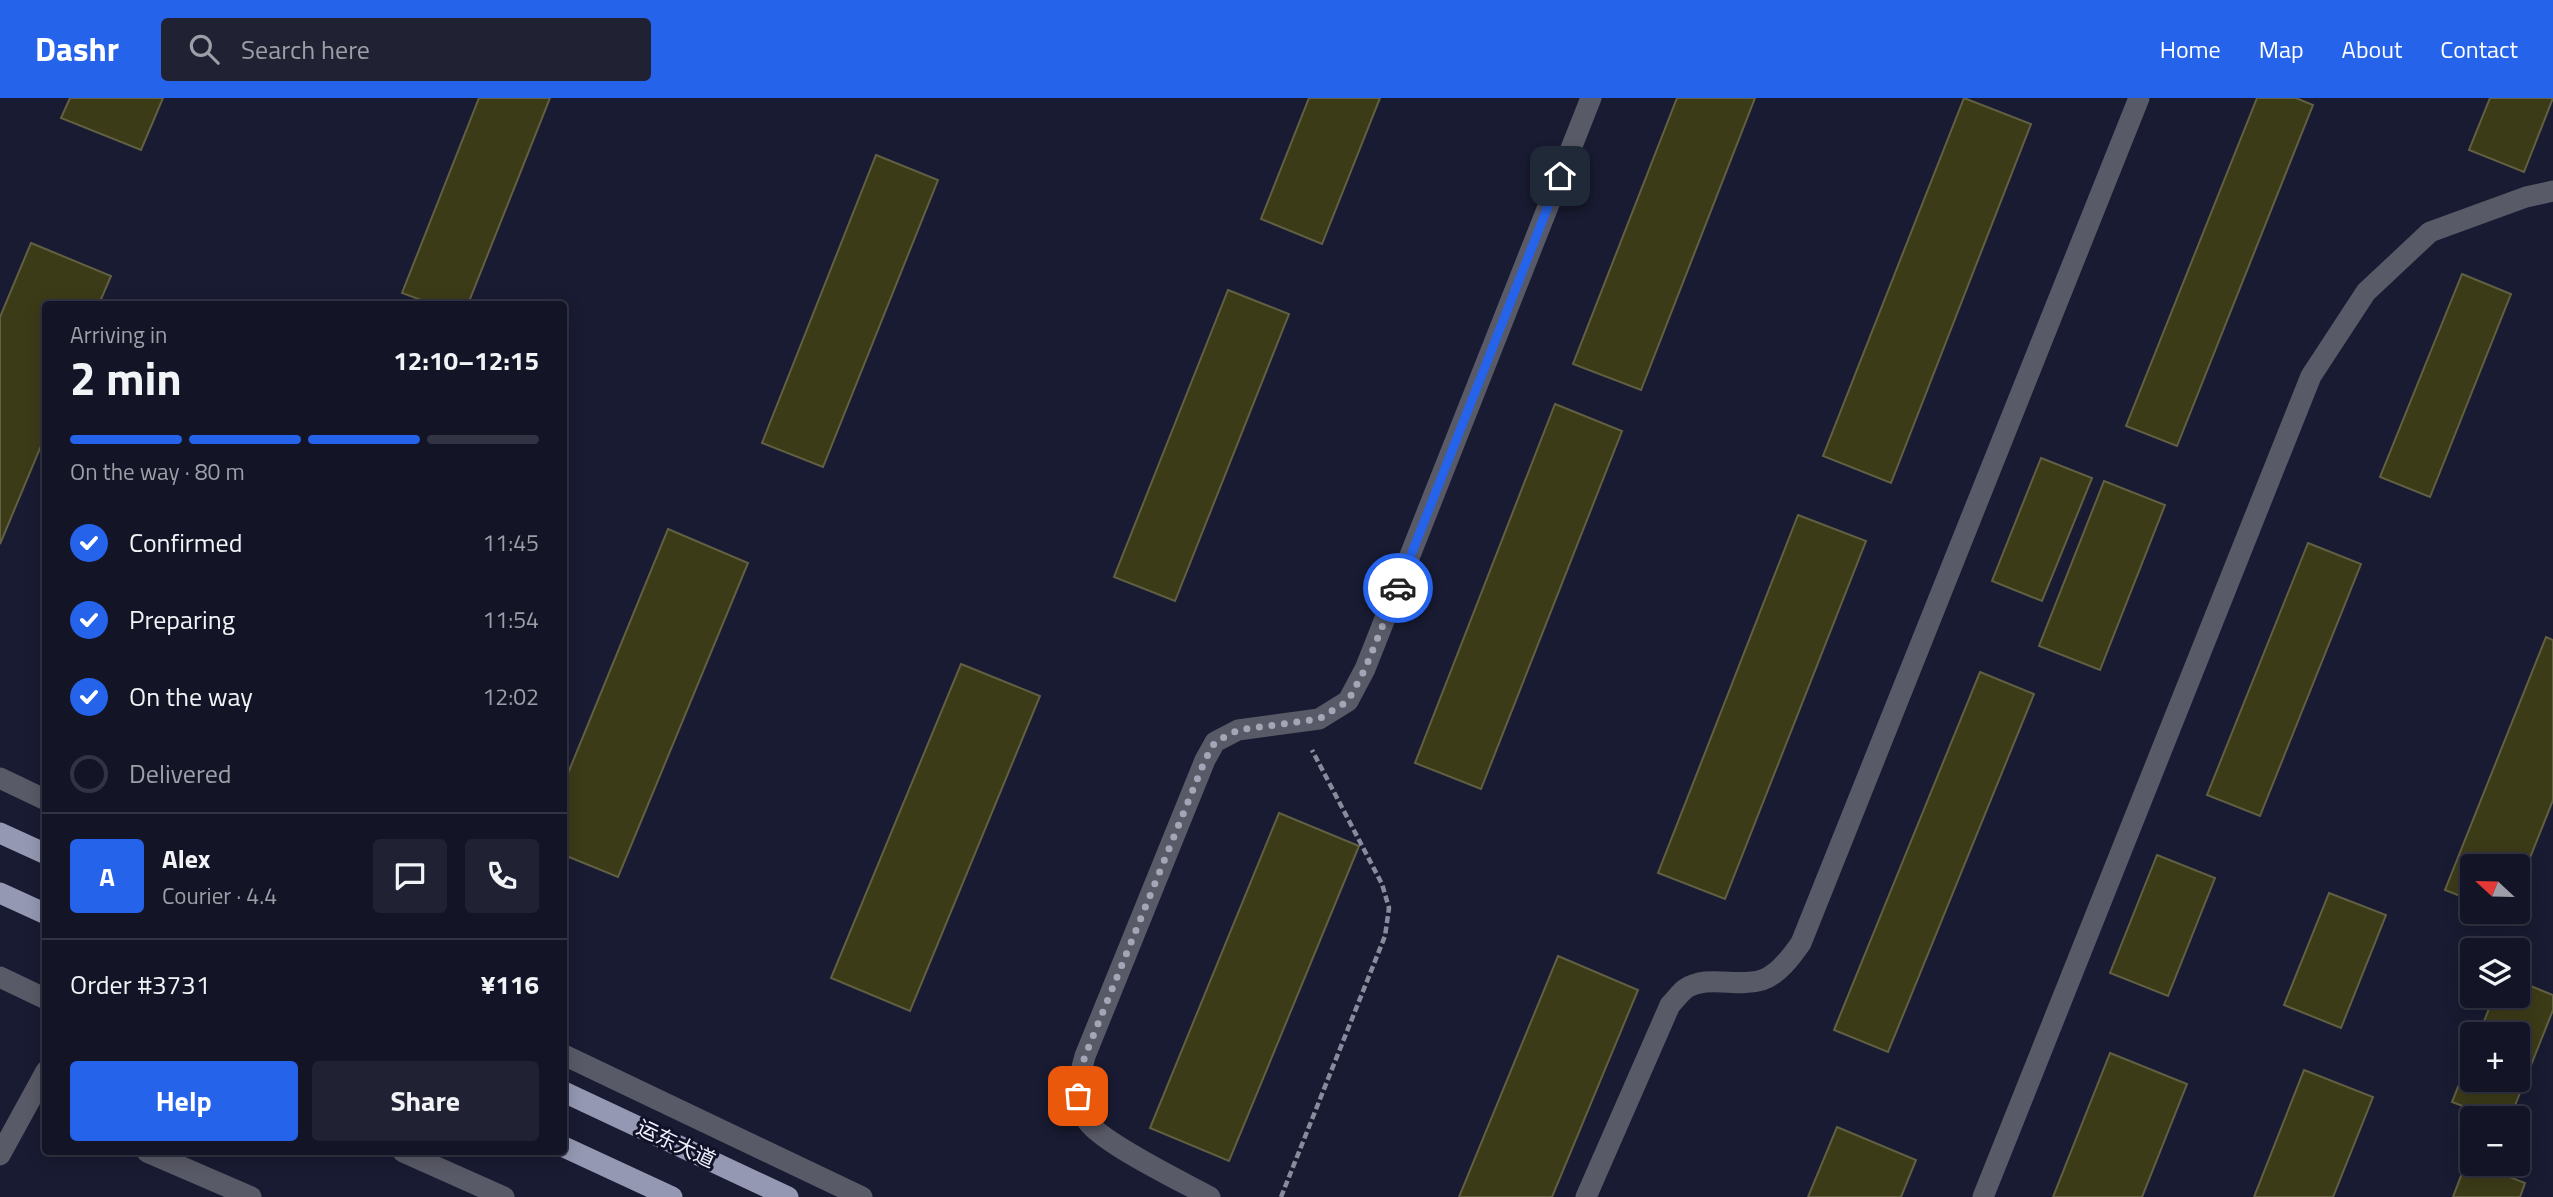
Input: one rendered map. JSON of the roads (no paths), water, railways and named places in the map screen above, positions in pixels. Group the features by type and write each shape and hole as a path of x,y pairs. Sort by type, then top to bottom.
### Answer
{"main road":[{"path":"0,833 42,852"},
{"path":"0,892 42,912"},
{"name":"运东大道","path":"567,1093 788,1197"},
{"path":"567,1148 672,1197"}],"lane":[{"path":"1210,1197 1114,1144 1087,1122 1078,1096 1079,1076 1205,760 1215,742 1238,730 1319,719 1348,701 1365,669 1591,98"},
{"path":"1587,1197 1670,1005 1686,989 1707,982 1744,983 1763,980 1790,958 1801,943 2139,98"},
{"path":"1983,1197 2311,376 2366,292 2430,232 2526,197 2553,191"},
{"path":"0,778 42,798"},
{"path":"0,977 42,997"},
{"path":"567,1056 862,1197"},
{"path":"0,1155 37,1104 42,1086"},
{"path":"153,1155 251,1197"},
{"path":"411,1155 504,1197"}]}
